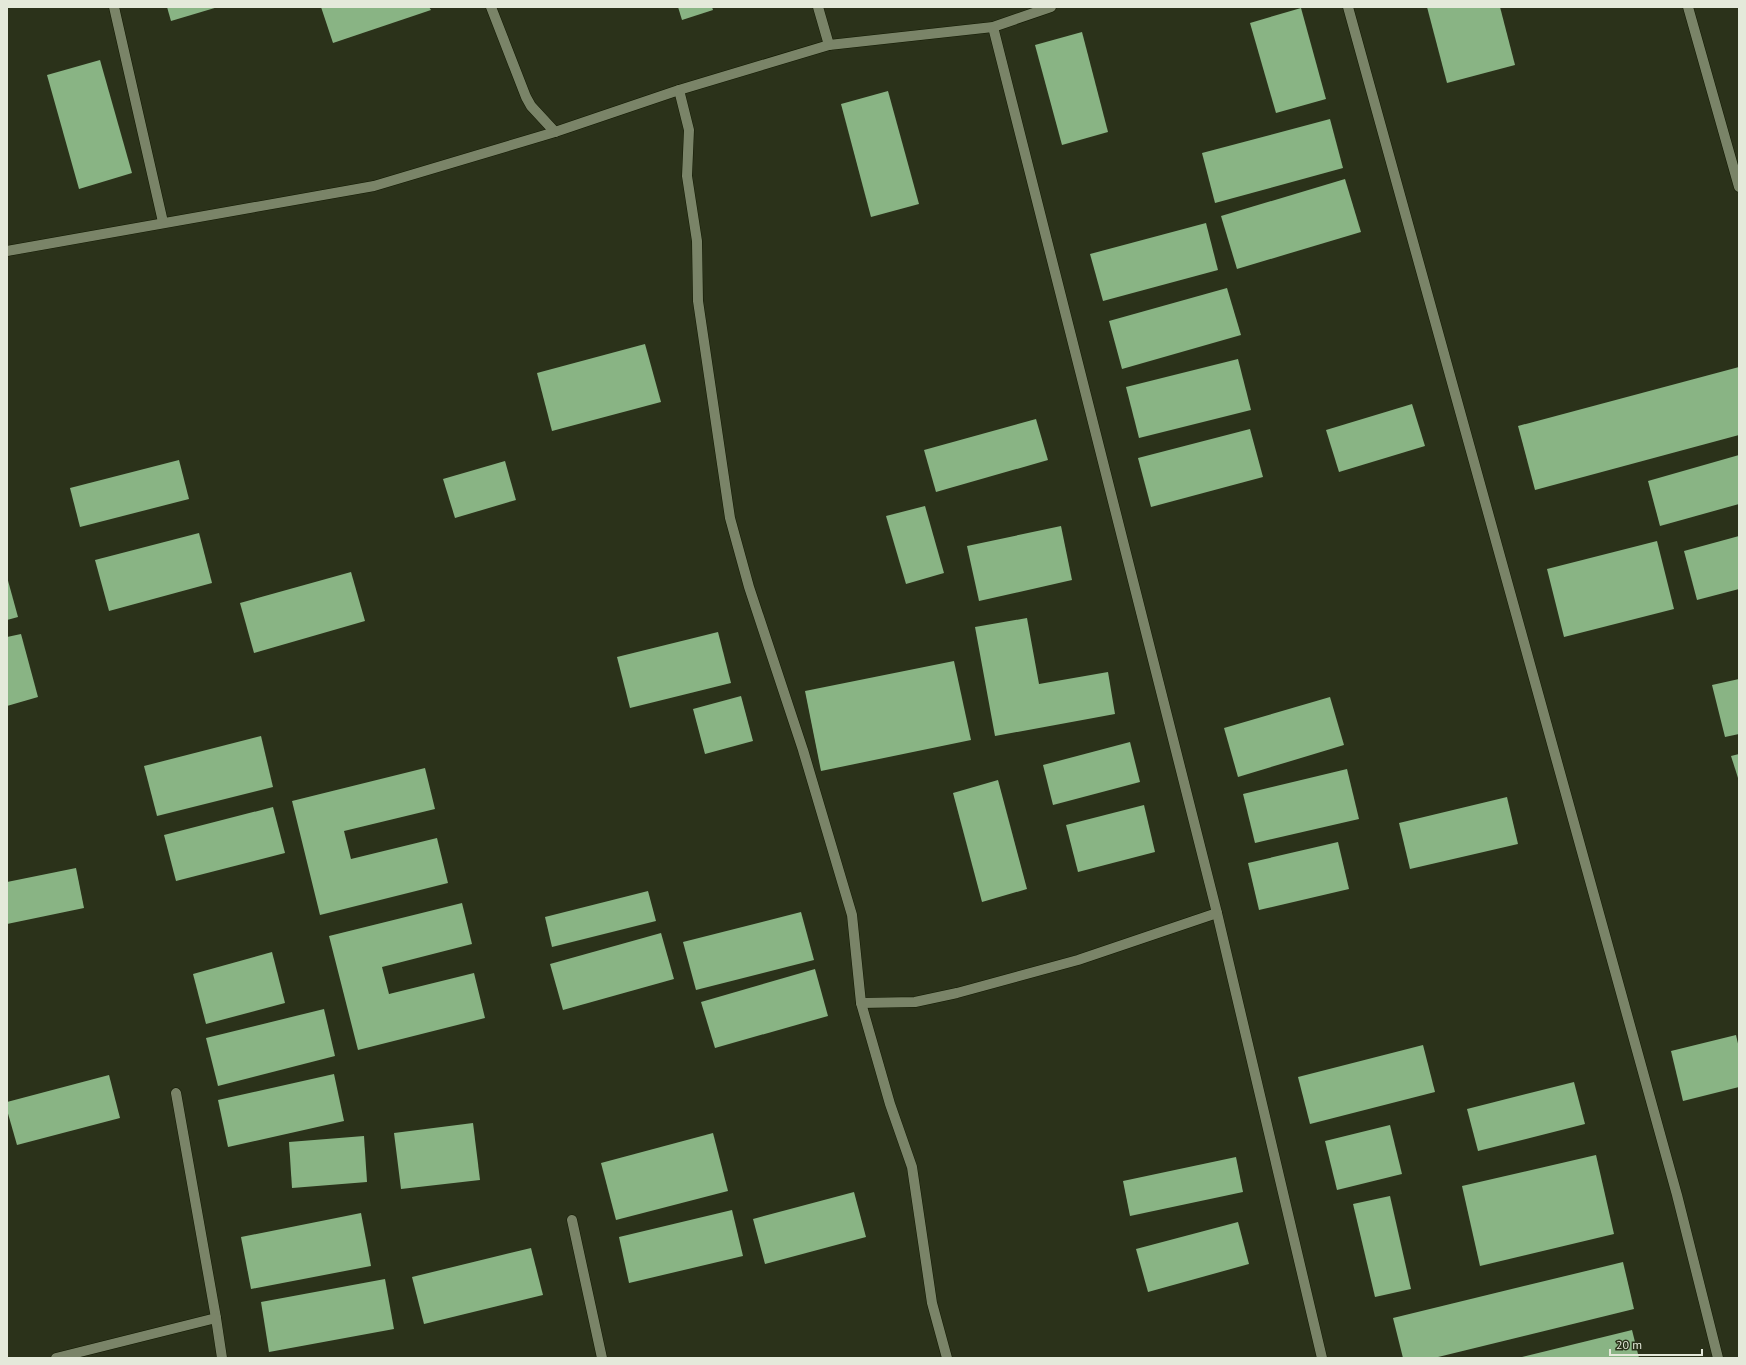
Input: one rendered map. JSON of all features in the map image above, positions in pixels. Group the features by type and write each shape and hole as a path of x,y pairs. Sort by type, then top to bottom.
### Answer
{"street":[{"path":"114,7 163,222"},
{"path":"491,7 526,97 531,106 555,132"},
{"path":"818,7 829,46"},
{"path":"7,251 163,222 374,186 555,132 679,90 829,46 993,27 1050,7"},
{"path":"1348,7 1677,1195 1718,1358"},
{"path":"1688,7 1739,187"},
{"path":"993,27 1217,913 1322,1358"},
{"path":"679,90 689,130 687,176 697,242 698,301 730,518 749,587 803,750 852,915 861,1003 890,1104 912,1167 932,1303 947,1358"},
{"path":"861,1003 915,1002 957,993 1078,960 1217,913"},
{"path":"176,1093 222,1358"},
{"path":"572,1220 602,1358"},
{"path":"56,1358 216,1318"}],"building":[{"path":"167,7 218,7 171,21"},
{"path":"321,7 429,7 431,10 333,43"},
{"path":"678,7 712,7 713,10 682,20"},
{"path":"1427,7 1500,7 1515,65 1447,83"},
{"path":"1301,8 1326,99 1276,113 1250,23"},
{"path":"1082,32 1108,132 1062,145 1035,45"},
{"path":"100,60 132,173 79,189 47,75"},
{"path":"888,91 919,204 871,217 841,104"},
{"path":"1330,119 1343,168 1215,203 1202,153"},
{"path":"1345,179 1361,232 1237,269 1221,216"},
{"path":"1206,223 1218,270 1103,301 1090,254"},
{"path":"1227,288 1241,335 1122,369 1109,321"},
{"path":"645,344 661,402 552,431 537,373"},
{"path":"1238,359 1251,410 1139,438 1126,387"},
{"path":"1739,367 1739,435 1535,490 1518,426"},
{"path":"1412,404 1425,446 1339,472 1326,430"},
{"path":"1036,419 1048,460 936,492 924,450"},
{"path":"1250,429 1263,477 1151,507 1138,458"},
{"path":"1739,455 1739,504 1660,526 1648,481"},
{"path":"179,460 189,499 80,527 70,488"},
{"path":"505,461 516,500 455,518 443,479"},
{"path":"925,506 944,573 906,584 886,516"},
{"path":"1061,526 1072,580 979,601 967,546"},
{"path":"199,533 212,583 109,611 95,560"},
{"path":"1739,536 1739,589 1697,600 1684,551"},
{"path":"1657,541 1674,609 1564,637 1547,569"},
{"path":"351,572 365,621 254,653 240,603"},
{"path":"7,577 18,617 7,620"},
{"path":"1027,618 1039,684 1108,672 1115,714 995,736 975,627"},
{"path":"718,632 731,683 630,708 617,657"},
{"path":"21,634 38,697 7,706 7,637"},
{"path":"954,661 971,740 821,771 805,691"},
{"path":"1739,679 1739,734 1725,737 1712,685"},
{"path":"741,696 753,741 705,754 693,709"},
{"path":"1330,697 1344,745 1238,777 1224,728"},
{"path":"261,736 273,787 157,816 144,766"},
{"path":"1130,742 1140,782 1053,805 1043,765"},
{"path":"1739,754 1739,781 1731,756"},
{"path":"425,768 435,809 344,831 351,859 437,838 448,883 320,915 292,801"},
{"path":"1347,769 1359,819 1255,843 1243,794"},
{"path":"998,780 1027,889 982,902 953,793"},
{"path":"1507,797 1518,844 1410,869 1399,823"},
{"path":"1144,805 1155,852 1078,872 1066,825"},
{"path":"273,807 285,853 176,881 164,835"},
{"path":"1338,842 1349,889 1259,910 1248,863"},
{"path":"76,868 84,908 7,924 7,882"},
{"path":"648,891 656,921 552,947 545,917"},
{"path":"462,903 472,944 382,967 389,994 474,973 485,1018 358,1050 329,936"},
{"path":"801,912 814,960 696,990 683,942"},
{"path":"661,933 674,979 563,1010 550,964"},
{"path":"272,952 285,1003 206,1024 193,974"},
{"path":"815,969 828,1016 715,1048 701,1002"},
{"path":"324,1009 335,1056 218,1086 206,1038"},
{"path":"1736,1035 1739,1048 1739,1087 1683,1101 1671,1051"},
{"path":"1423,1045 1435,1092 1310,1124 1298,1077"},
{"path":"334,1074 344,1121 228,1147 218,1100"},
{"path":"109,1075 120,1118 17,1145 7,1110 7,1102"},
{"path":"1574,1082 1585,1124 1478,1151 1467,1109"},
{"path":"473,1123 480,1180 401,1189 394,1133"},
{"path":"1390,1125 1402,1174 1337,1190 1325,1141"},
{"path":"713,1133 728,1191 616,1220 601,1163"},
{"path":"364,1136 367,1182 292,1188 289,1142"},
{"path":"1596,1155 1614,1234 1480,1266 1462,1186"},
{"path":"1236,1157 1243,1192 1130,1216 1123,1181"},
{"path":"854,1192 866,1237 765,1264 753,1219"},
{"path":"1390,1196 1411,1289 1375,1297 1353,1204"},
{"path":"732,1210 743,1256 629,1283 619,1237"},
{"path":"361,1213 371,1266 251,1289 241,1237"},
{"path":"1238,1222 1249,1264 1148,1292 1136,1249"},
{"path":"531,1248 543,1295 424,1324 412,1277"},
{"path":"1623,1262 1634,1309 1434,1358 1403,1358 1393,1318"},
{"path":"385,1279 394,1329 269,1352 261,1302"},
{"path":"1632,1330 1639,1358 1522,1357"}]}
